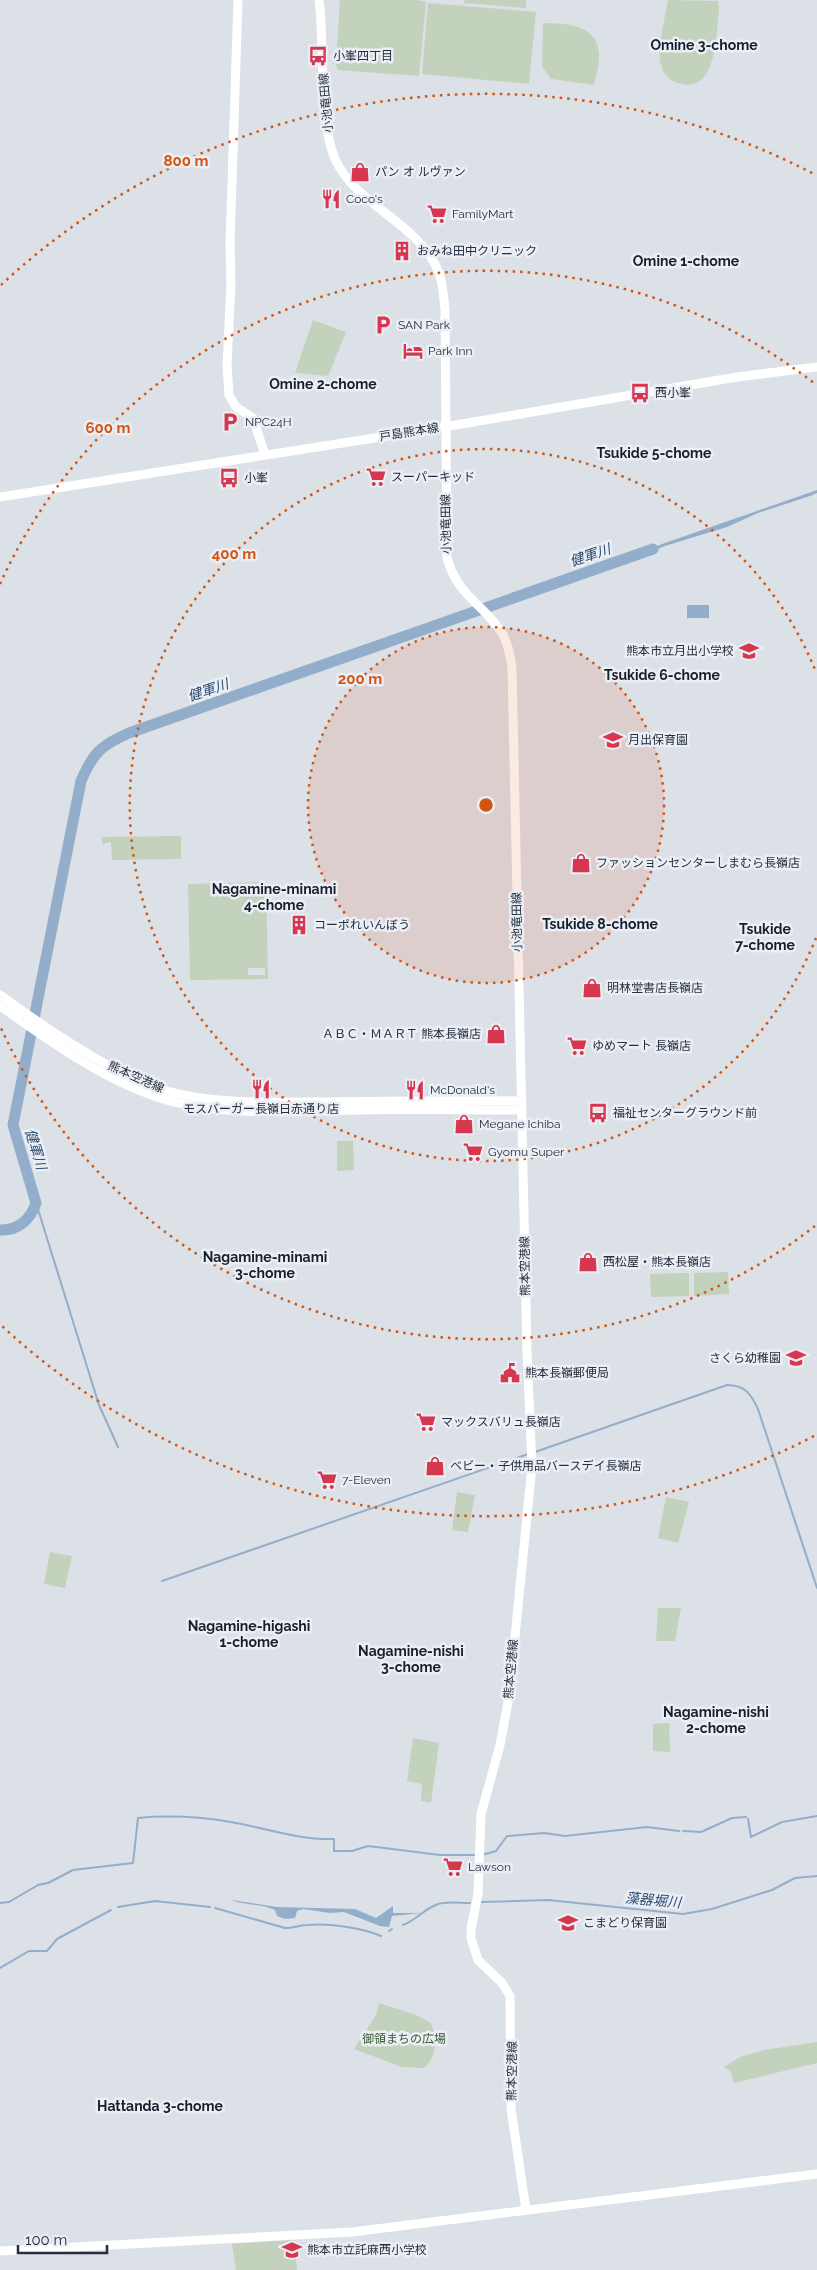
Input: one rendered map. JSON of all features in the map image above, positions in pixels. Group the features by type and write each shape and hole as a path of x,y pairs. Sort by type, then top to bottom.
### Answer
{"main road":[{"path":"238,0 228,385 231,402 255,422 265,455"},
{"name":"小池竜田線","path":"319,0 327,132 334,157 351,185 412,236 427,252 439,272 445,310 446,558 455,580 502,633 509,649 512,666 522,1106"},
{"name":"戸島熊本線","path":"0,497 444,427 737,377 817,367"},
{"name":"熊本空港線","path":"0,995 44,1025 122,1072 163,1090 190,1096 265,1102 522,1106"},
{"name":"熊本空港線","path":"0,1006 50,1040 117,1080 161,1098 190,1105 211,1108 302,1111 522,1106"},
{"name":"熊本空港線","path":"522,1106 527,1360 532,1466 509,1697 500,1745 481,1814 478,1894 471,1922 471,1938 478,1960 502,1983 510,1996 512,2109 526,2210"},
{"path":"0,2251 349,2232 817,2174"}],"green space":[{"path":"340,0 417,0 426,2 419,76 338,70 336,65"},
{"path":"465,0 526,0 526,8 464,3"},
{"path":"668,0 718,1 717,32 712,59 708,71 701,80 691,84 678,83 670,79 665,74 661,65 661,41"},
{"path":"428,3 536,12 529,84 422,74"},
{"path":"543,23 578,27 592,36 597,43 599,53 594,85 551,79 542,66"},
{"path":"313,320 346,332 328,376 295,373"},
{"path":"181,836 181,859 112,860 111,842 102,844 102,837"},
{"path":"266,882 268,979 190,980 188,884","holes":["248,968 265,968 265,975 248,975"]},
{"path":"337,1141 353,1141 354,1170 337,1171"},
{"path":"728,1272 729,1294 694,1296 694,1273"},
{"path":"689,1273 689,1296 651,1297 650,1274"},
{"path":"457,1492 475,1495 468,1532 452,1530"},
{"path":"666,1497 689,1502 678,1543 658,1538"},
{"path":"50,1552 72,1556 65,1588 44,1584"},
{"path":"658,1608 681,1608 675,1641 656,1641"},
{"path":"669,1723 670,1752 653,1751 653,1724"},
{"path":"413,1738 439,1743 431,1803 421,1801 422,1784 407,1781"},
{"name":"御領まちの広場","path":"379,2003 416,2015 431,2023 435,2047 432,2058 424,2068 402,2067 354,2049 376,2015"},
{"path":"817,2042 817,2063 734,2083 731,2072 724,2067 740,2057 764,2050"},
{"path":"294,2240 297,2270 236,2270 232,2244"}],"water":[{"path":"817,490 817,493 810,496 758,513 727,527 665,546 627,562 625,560 662,544"},
{"path":"687,605 709,605 709,618 687,618"},
{"path":"231,1900 277,1907 355,1909 376,1918 393,1906 393,1913 422,1913 392,1916 389,1927 380,1926 344,1912 330,1913 303,1909 297,1911 295,1918 285,1919 277,1916 275,1910 270,1908"}],"waterway":[{"name":"健軍川","path":"0,1230 7,1230 23,1223 31,1214 36,1203 13,1125 81,781 90,763 99,751 111,742 129,733 653,549"},
{"path":"36,1203 99,1405 118,1447"},
{"path":"535,1452 727,1385 743,1389 747,1391 758,1409 817,1588"},
{"path":"162,1581 528,1454"},
{"path":"748,1819 751,1837 782,1822 817,1816"},
{"path":"683,1831 701,1832 732,1818 746,1817"},
{"path":"0,1903 9,1902 38,1885 48,1883 73,1870 133,1863 138,1818 208,1819 295,1836 334,1839 334,1851 352,1851 368,1846 440,1855 477,1855"},
{"path":"482,1855 496,1851 507,1836 544,1833 565,1836 647,1827 679,1831"},
{"name":"藻器堀川","path":"481,1902 548,1900 683,1914 712,1909 772,1890 795,1878 817,1876"},
{"name":"藻器堀川","path":"118,1907 155,1901 210,1907"},
{"name":"藻器堀川","path":"403,1925 438,1904 449,1902 470,1903"},
{"name":"藻器堀川","path":"215,1908 285,1928 305,1925 335,1925 355,1928 381,1936"},
{"name":"藻器堀川","path":"0,1968 29,1951 47,1951 57,1939 111,1910"}],"place":[{"name":"小峯四丁目","path":"318,56"},
{"name":"パン オ ルヴァン","path":"360,172"},
{"name":"Coco's","path":"331,199"},
{"name":"FamilyMart","path":"437,214"},
{"name":"おみね田中クリニック","path":"402,251"},
{"name":"SAN Park","path":"383,325"},
{"name":"Park Inn","path":"413,351"},
{"name":"西小峯","path":"640,393"},
{"name":"NPC24H","path":"230,422"},
{"name":"スーパーキッド","path":"376,477"},
{"name":"小峯","path":"229,478"},
{"name":"熊本市立月出小学校","path":"749,651"},
{"name":"月出保育園","path":"613,740"},
{"name":"ファッションセンターしまむら長嶺店","path":"581,863"},
{"name":"コーポれいんぼう","path":"299,925"},
{"name":"明林堂書店長嶺店","path":"592,988"},
{"name":"ＡＢＣ・ＭＡＲＴ 熊本長嶺店","path":"496,1034"},
{"name":"ゆめマート 長嶺店","path":"577,1046"},
{"name":"モスバーガー長嶺日赤通り店","path":"261,1089"},
{"name":"McDonald's","path":"415,1090"},
{"name":"福祉センターグラウンド前","path":"598,1113"},
{"name":"Megane Ichiba","path":"464,1124"},
{"name":"Gyomu Super","path":"473,1152"},
{"name":"西松屋・熊本長嶺店","path":"588,1262"},
{"name":"さくら幼稚園","path":"796,1358"},
{"name":"熊本長嶺郵便局","path":"510,1373"},
{"name":"マックスバリュ長嶺店","path":"426,1422"},
{"name":"ベビー・子供用品バースデイ長嶺店","path":"435,1466"},
{"name":"7-Eleven","path":"327,1480"},
{"name":"Lawson","path":"453,1867"},
{"name":"こまどり保育園","path":"568,1923"},
{"name":"熊本市立託麻西小学校","path":"292,2250"}],"district":[{"name":"Omine 3-chome","path":"704,45"},
{"name":"Omine 1-chome","path":"686,261"},
{"name":"Omine 2-chome","path":"323,384"},
{"name":"Tsukide 5-chome","path":"654,453"},
{"name":"Tsukide 6-chome","path":"662,675"},
{"name":"Nagamine-minami 4-chome","path":"274,898"},
{"name":"Tsukide 8-chome","path":"600,924"},
{"name":"Tsukide 7-chome","path":"765,938"},
{"name":"Nagamine-minami 3-chome","path":"265,1266"},
{"name":"Nagamine-higashi 1-chome","path":"249,1634"},
{"name":"Nagamine-nishi 3-chome","path":"411,1659"},
{"name":"Nagamine-nishi 2-chome","path":"716,1720"},
{"name":"Hattanda 3-chome","path":"160,2106"}]}
